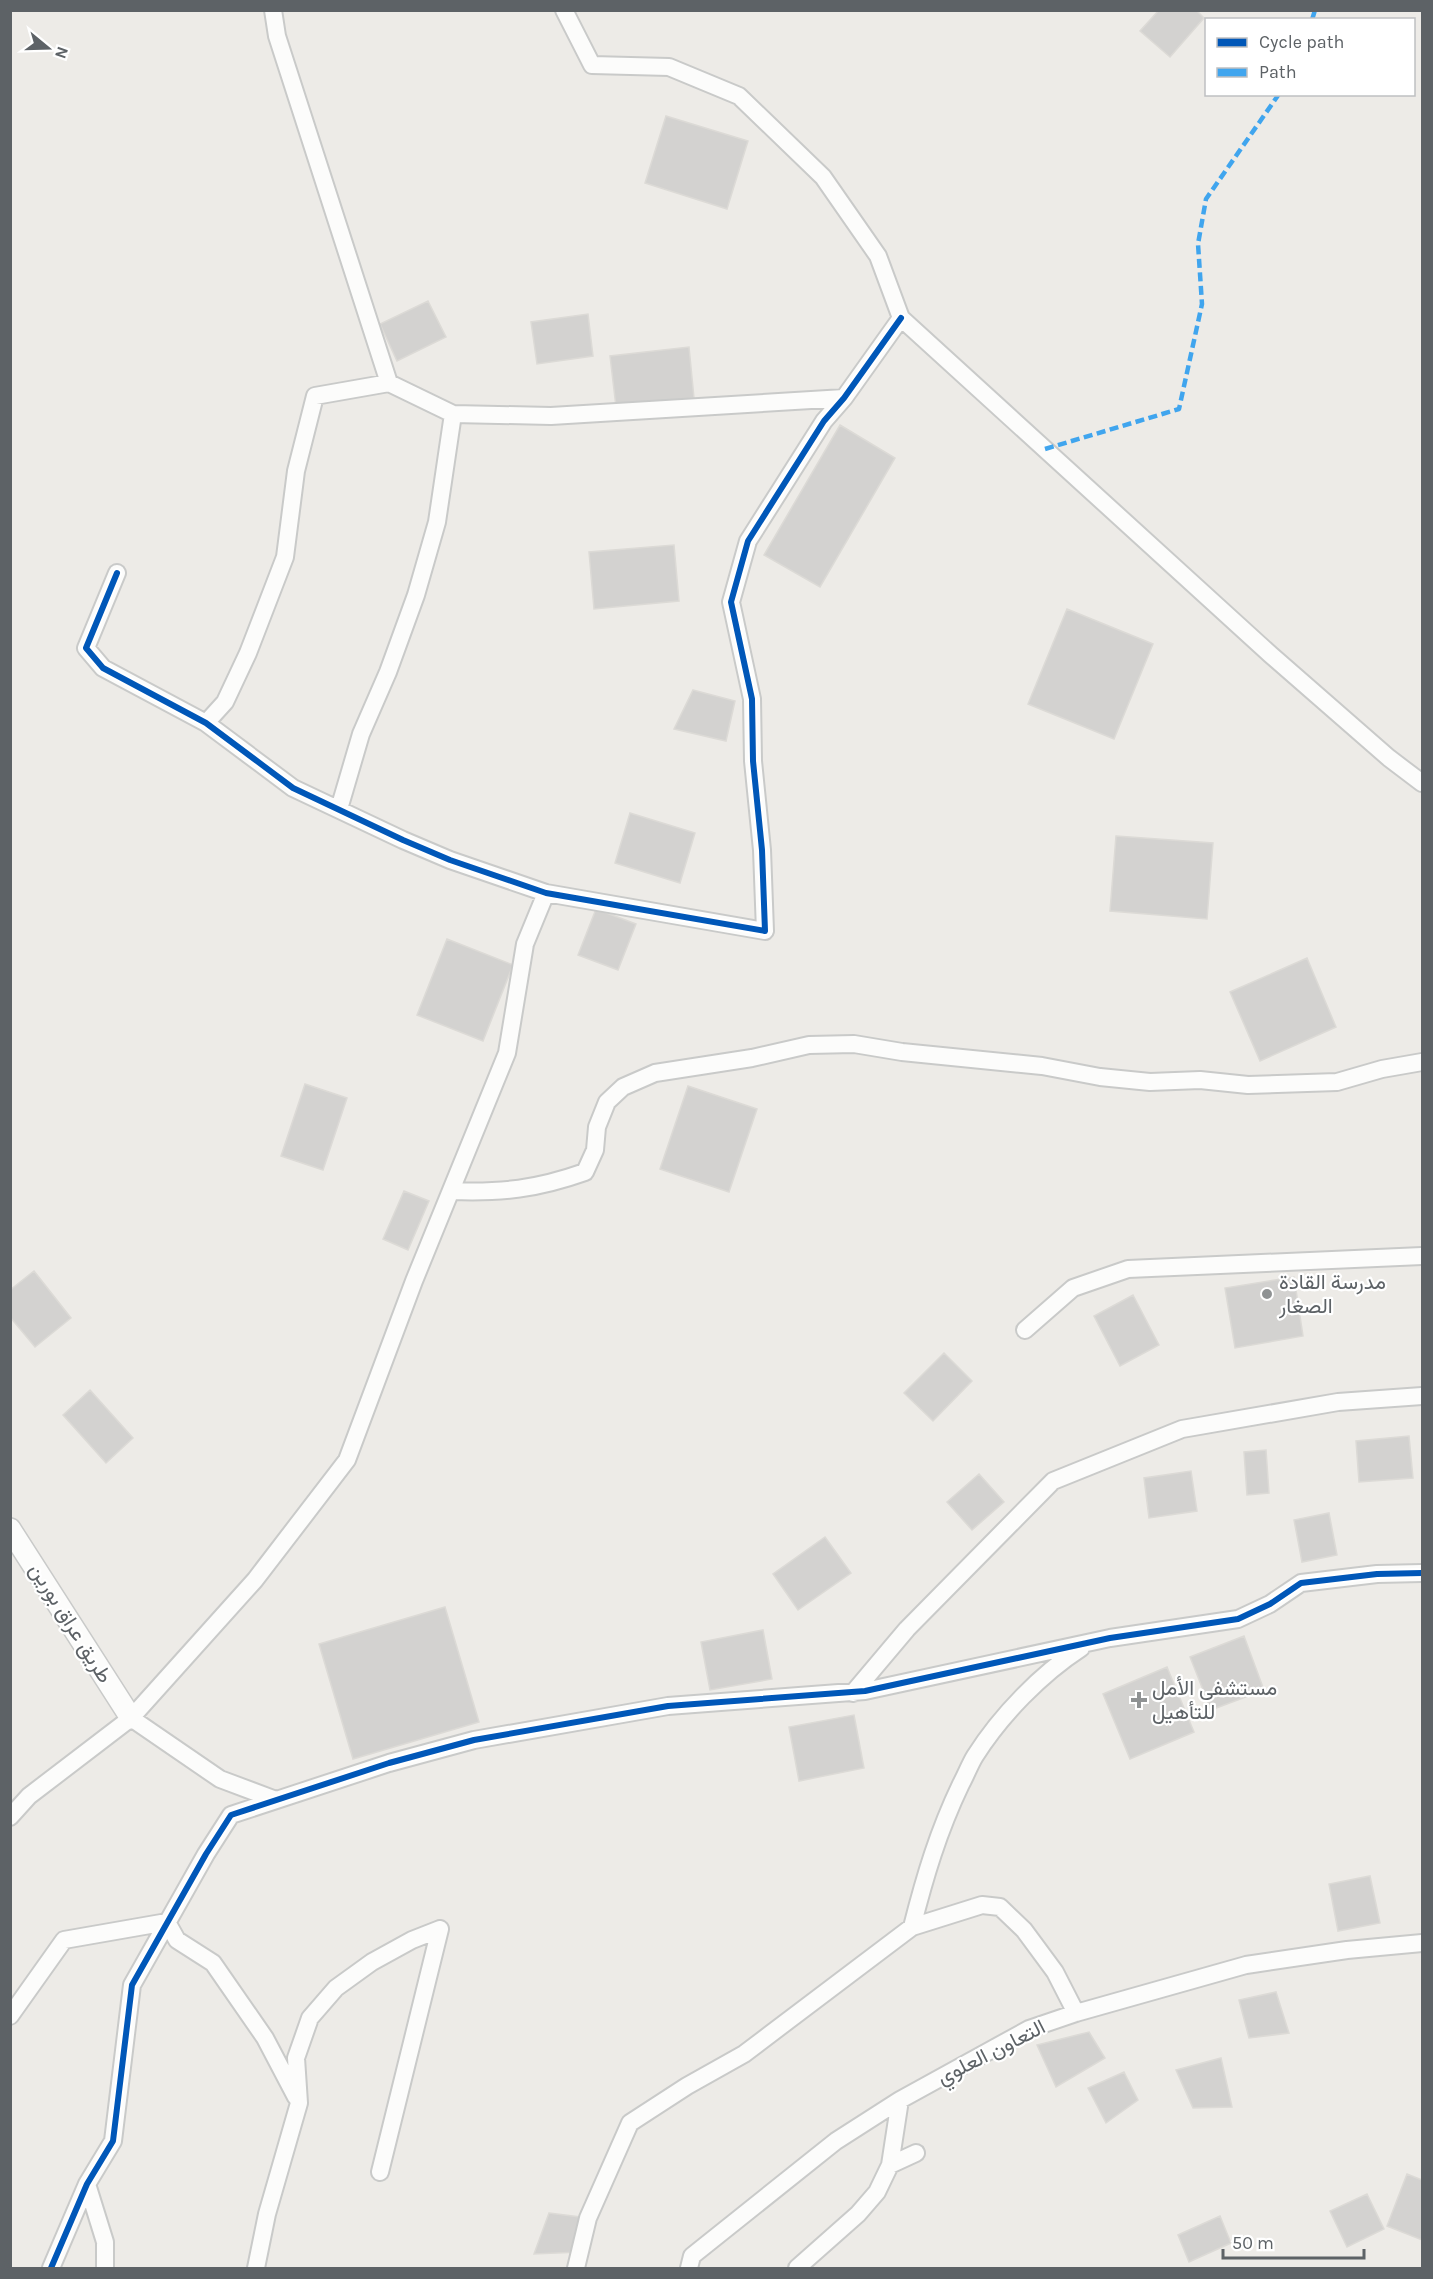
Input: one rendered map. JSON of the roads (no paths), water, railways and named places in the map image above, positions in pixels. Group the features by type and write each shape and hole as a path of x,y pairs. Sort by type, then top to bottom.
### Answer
{"street":[{"path":"273,10 277,36 389,383"},
{"path":"564,10 591,65 669,67 739,96 823,177 878,256 901,318 1271,655 1389,758 1422,783"},
{"path":"117,573 86,648 103,668 207,723 293,788 450,860 546,893 765,931 762,850 753,761 752,699 730,602 748,541 824,422 901,318"},
{"path":"207,723 225,702 248,653 285,557 296,471 315,396 389,383 453,414 551,416 844,398"},
{"path":"339,809 361,734 388,672 425,564 437,522 453,414"},
{"path":"10,1817 29,1796 131,1718 255,1580 347,1460 414,1281 507,1053 525,944 546,893"},
{"path":"451,1191 507,1191 541,1185 585,1172 595,1150 597,1127 607,1102 623,1087 655,1072 752,1058 809,1045 854,1044 902,1052 1042,1066 1100,1077 1150,1082 1200,1080 1248,1085 1337,1082 1382,1069 1422,1062"},
{"path":"1024,1330 1073,1288 1128,1269 1422,1256"},
{"path":"853,1692 907,1629 1053,1481 1182,1430 1338,1402 1422,1396"},
{"name":"طريق عراق بورين","path":"10,1529 131,1718"},
{"path":"51,2268 87,2184 113,2141 132,1985 231,1815 388,1763 474,1740 668,1706 865,1692 1089,1643 1238,1619 1270,1604 1301,1583 1358,1575 1422,1573"},
{"path":"912,1927 928,1863 975,1756 1012,1709 1056,1665 1089,1643"},
{"path":"131,1718 220,1779 276,1800"},
{"path":"576,2268 588,2218 630,2123 687,2086 744,2054 912,1927 982,1905 1000,1907 1030,1938 1055,1972 1076,2013"},
{"path":"10,2016 64,1940 167,1922"},
{"path":"167,1922 177,1940 213,1963 266,2038 299,2103"},
{"path":"256,2268 267,2214 299,2103 296,2058 310,2018 336,1988 372,1962 412,1940 440,1929 380,2172"},
{"name":"التعاون العلوي","path":"688,2268 692,2256 836,2141 900,2100 1029,2030 1076,2013 1246,1965 1347,1950 1422,1943"},
{"path":"797,2268 858,2214 877,2192 890,2165 900,2100"},
{"path":"890,2165 916,2152"},
{"path":"87,2184 105,2242 105,2268"}],"place":[{"name":"مدرسة القادة الصغار","path":"1267,1294"},
{"name":"مستشفى الأمل للتأهيل","path":"1139,1700"}]}
